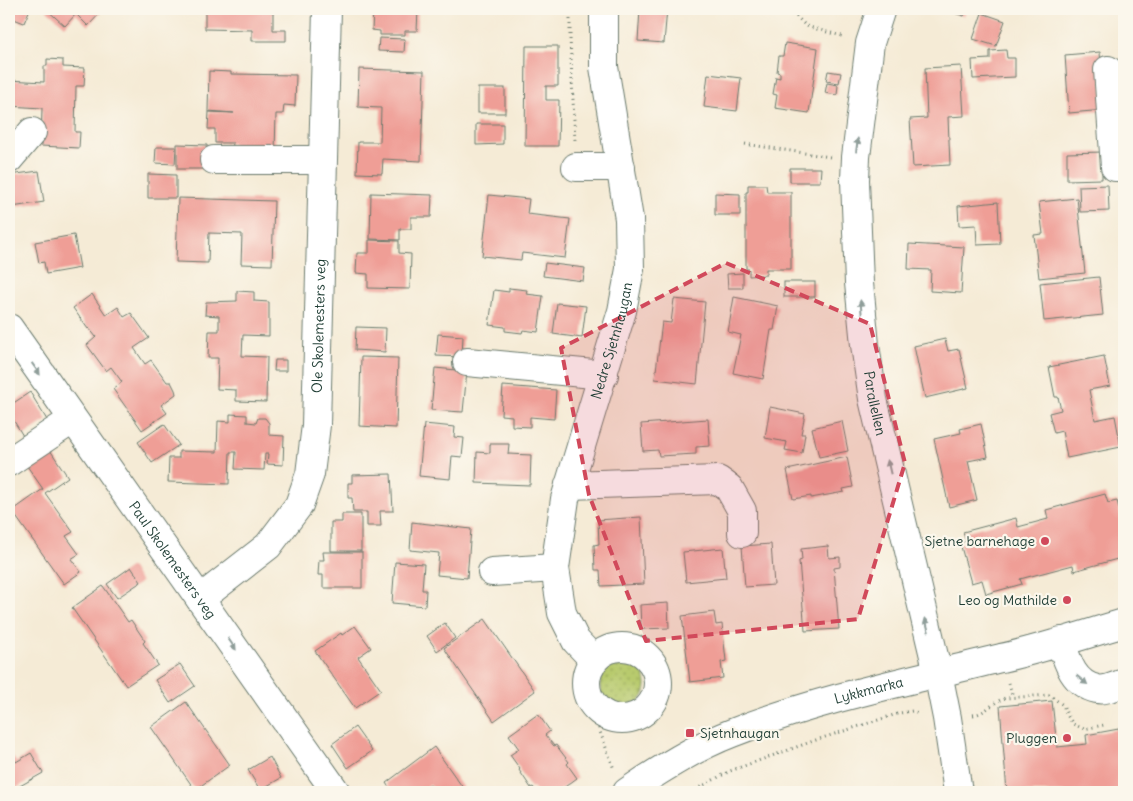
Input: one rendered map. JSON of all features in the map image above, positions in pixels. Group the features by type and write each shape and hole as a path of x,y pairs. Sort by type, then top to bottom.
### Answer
{"street":[{"name":"Ole Skolemesters veg","path":"200,599 268,546 299,505 310,474 316,425 327,9"},
{"name":"Nedre Sjetnhaugan","path":"594,660 576,641 562,613 555,568 565,499 604,375 622,311 630,269 629,219 604,67 604,9"},
{"name":"Parallellen","path":"881,9 870,43 856,161 859,283 873,399 938,672 958,792"},
{"path":"1108,70 1115,167 1124,167"},
{"path":"9,159 32,132"},
{"path":"214,160 322,160"},
{"path":"576,167 621,167"},
{"name":"Paul Skolemesters veg","path":"9,328 72,420 336,792"},
{"path":"467,362 604,375"},
{"path":"9,462 72,420"},
{"path":"569,485 718,480 729,488 742,512 742,533"},
{"path":"492,572 555,568"},
{"name":"Lykkmarka","path":"622,783 679,759 730,733 805,707 938,672 1003,658 1124,622"},
{"path":"1061,641 1070,669 1084,683 1098,690 1124,683"},
{"path":"626,647 638,651 647,658 654,668 658,679 657,691 653,702 645,711 623,720 611,718 600,713 592,704 587,693 585,681 588,670 594,660 603,652 614,648 626,647"}],"path":[{"path":"570,9 576,167"},
{"path":"789,9 806,26 870,43"},
{"path":"745,144 856,161"},
{"path":"970,715 985,711 998,700 1005,698 1049,694 1063,705 1073,724 1084,729 1104,725"},
{"path":"592,704 612,767 622,783"},
{"path":"691,792 730,771 900,712 912,711 925,718"}],"highlighted area":[{"path":"726,263 870,324 905,463 858,619 646,641 589,495 561,348"}],"green space":[{"path":"628,662 640,668 645,676 645,694 640,702 632,707 618,708 606,702 601,694 600,680 606,668 614,663"}],"building":[{"path":"10,9 30,9 24,23 9,17"},
{"path":"46,9 104,9 88,26 76,14 65,26"},
{"path":"205,9 273,9 273,30 286,30 286,41 252,41 252,30 205,29"},
{"path":"373,9 418,9 417,31 405,31 405,35 380,35 380,31 372,30"},
{"path":"640,9 667,9 664,43 638,41"},
{"path":"940,9 967,9 964,16"},
{"path":"982,13 1005,21 996,46 973,39"},
{"path":"379,38 405,39 404,52 378,51"},
{"path":"785,43 818,48 809,113 775,108 777,95 773,94 776,77 780,78 780,73 777,72 779,56 783,56"},
{"path":"526,46 558,46 558,86 546,86 546,100 559,100 558,146 525,146"},
{"path":"1006,50 1007,58 1015,58 1015,77 973,79 972,60 990,59 990,51"},
{"path":"1100,52 1104,110 1069,113 1065,55"},
{"path":"47,59 63,60 63,67 85,68 84,86 76,86 75,132 80,132 79,148 41,146 42,108 9,106 9,80 44,82 44,66 47,66"},
{"path":"961,66 964,116 948,117 950,165 913,167 910,119 927,118 925,68"},
{"path":"359,69 424,71 421,161 383,159 382,174 357,173 358,142 380,142 381,108 358,107"},
{"path":"209,71 231,72 231,74 296,75 295,106 284,105 283,114 276,114 275,151 232,150 233,143 215,143 215,129 208,129 209,112 234,113 208,111"},
{"path":"828,71 841,73 839,83 826,81"},
{"path":"708,74 741,78 737,111 704,107"},
{"path":"827,83 838,85 837,95 825,93"},
{"path":"478,88 505,88 505,113 478,113"},
{"path":"476,124 503,124 503,144 476,145"},
{"path":"177,144 207,145 207,169 177,169"},
{"path":"156,147 176,147 175,164 155,163"},
{"path":"1102,152 1102,179 1067,180 1067,153"},
{"path":"790,168 821,168 820,182 790,182"},
{"path":"39,171 44,202 12,207 9,175"},
{"path":"148,174 176,175 176,198 148,198"},
{"path":"748,185 766,185 767,192 791,192 791,269 766,269 766,275 749,276 749,269 746,269 746,192 748,192"},
{"path":"1108,185 1109,211 1080,212 1079,186"},
{"path":"371,193 432,195 431,217 411,217 411,229 400,229 400,240 370,239"},
{"path":"715,193 740,194 740,215 715,215"},
{"path":"489,195 529,199 527,214 570,219 565,258 522,253 521,260 482,256"},
{"path":"178,198 274,201 272,265 241,264 242,234 209,233 208,263 176,262"},
{"path":"1077,198 1085,273 1039,278 1034,235 1043,234 1039,202"},
{"path":"998,202 1000,244 977,245 976,225 959,226 958,206"},
{"path":"74,235 80,268 46,274 44,262 39,263 35,242"},
{"path":"369,240 399,241 399,253 411,254 410,289 368,288 368,274 356,273 357,253 369,253"},
{"path":"909,244 964,247 961,293 930,291 931,270 908,269"},
{"path":"545,263 585,268 583,281 543,276"},
{"path":"743,273 743,288 728,288 727,274"},
{"path":"1099,277 1103,315 1044,321 1040,283"},
{"path":"784,282 815,282 815,297 784,297"},
{"path":"509,288 527,290 526,294 543,296 538,332 523,330 522,333 505,331 505,327 489,325 494,290 509,292"},
{"path":"237,291 254,292 254,301 269,302 269,336 243,335 242,356 267,357 266,402 236,401 236,390 217,389 218,358 208,358 209,331 219,331 219,316 205,315 206,302 237,301"},
{"path":"92,294 106,315 118,307 124,317 131,313 149,338 134,348 145,364 151,360 167,382 171,382 175,390 176,394 161,405 167,413 142,430 113,389 122,382 111,367 106,371 87,345 96,337 73,308"},
{"path":"734,297 778,306 774,330 771,330 763,379 733,373 741,335 728,332"},
{"path":"674,299 705,302 697,384 655,379 662,322 671,323"},
{"path":"557,303 586,306 582,338 553,334"},
{"path":"356,327 386,328 385,352 355,350"},
{"path":"438,334 463,336 462,357 436,356"},
{"path":"945,339 948,351 959,349 968,388 925,398 914,346"},
{"path":"1104,356 1110,386 1089,390 1095,420 1115,416 1121,447 1067,458 1062,431 1054,433 1049,413 1061,410 1058,397 1055,397 1049,367"},
{"path":"361,357 398,358 396,428 359,426"},
{"path":"275,360 286,360 286,371 274,371"},
{"path":"435,368 467,371 463,412 431,410"},
{"path":"503,386 556,390 554,419 530,417 530,427 512,426 512,416 501,415"},
{"path":"30,392 47,420 23,436 11,416 9,418 9,406"},
{"path":"770,407 805,414 801,434 805,434 802,453 785,450 787,442 765,438"},
{"path":"230,414 247,415 247,422 256,423 258,418 265,418 269,423 269,435 284,436 283,465 267,464 268,454 265,454 264,470 235,469 236,452 230,452 229,484 168,482 169,458 179,458 179,451 217,452 218,421 230,422"},
{"path":"708,419 710,446 696,447 696,454 659,456 658,450 643,451 641,424"},
{"path":"842,421 848,451 819,457 812,428"},
{"path":"164,424 179,445 152,463 138,442"},
{"path":"424,424 455,427 454,437 464,438 462,457 452,456 450,479 419,476"},
{"path":"981,424 988,457 968,461 977,500 949,507 934,439 961,433 960,429"},
{"path":"490,444 509,444 508,454 531,455 530,485 476,483 477,452 490,453"},
{"path":"50,450 68,477 45,493 73,532 66,536 79,554 71,559 81,572 64,584 12,511 43,489 27,466"},
{"path":"847,457 853,487 843,489 844,492 793,499 787,470"},
{"path":"391,474 393,511 380,511 381,526 367,526 367,512 353,512 352,498 348,498 348,483 352,483 352,475"},
{"path":"1105,494 1108,503 1117,501 1124,526 1124,542 1117,544 1121,558 1074,571 1073,565 1020,579 1022,584 986,594 982,580 971,583 960,543 966,541 963,532 1016,518 1018,527 1048,519 1046,510"},
{"path":"342,514 361,514 361,551 331,551 331,522 342,522"},
{"path":"641,517 644,584 601,586 600,570 595,570 594,545 599,544 598,520"},
{"path":"412,522 471,529 467,578 437,575 439,553 410,550"},
{"path":"771,544 774,585 745,587 742,546"},
{"path":"828,546 829,558 840,557 840,567 834,568 839,629 805,631 799,561 802,560 801,549"},
{"path":"723,548 726,578 686,582 683,552"},
{"path":"323,552 362,552 362,588 323,588 323,575 318,575 319,560 324,560"},
{"path":"395,562 424,564 422,590 426,590 425,606 392,603"},
{"path":"131,567 141,582 117,598 107,584"},
{"path":"103,586 128,622 131,620 145,641 143,643 158,665 126,686 72,608"},
{"path":"668,603 669,628 641,629 640,605"},
{"path":"714,612 716,625 722,624 726,661 721,662 723,678 690,682 682,616"},
{"path":"485,619 535,691 494,721 444,648"},
{"path":"445,623 455,638 437,651 427,636"},
{"path":"355,626 371,648 358,657 381,690 355,708 315,651"},
{"path":"180,664 195,686 170,703 155,680"},
{"path":"1052,701 1057,747 1087,744 1086,735 1124,728 1124,792 1007,792 1000,706"},
{"path":"186,702 230,765 195,790 151,727"},
{"path":"538,714 550,731 545,735 554,746 556,745 569,762 567,764 577,778 558,792 537,792 533,787 531,788 510,755 519,749 509,735"},
{"path":"355,727 372,751 348,768 332,744"},
{"path":"434,747 466,792 436,792 430,785 420,792 392,792 386,783"},
{"path":"9,750 16,762 31,753 43,773 11,791 9,786"},
{"path":"270,757 281,778 260,790 248,770"}],"place":[{"name":"Sjetne barnehage","path":"1045,541"},
{"name":"Leo og Mathilde","path":"1067,600"},
{"name":"Sjetnhaugan","path":"690,733"},
{"name":"Pluggen","path":"1067,738"}]}
